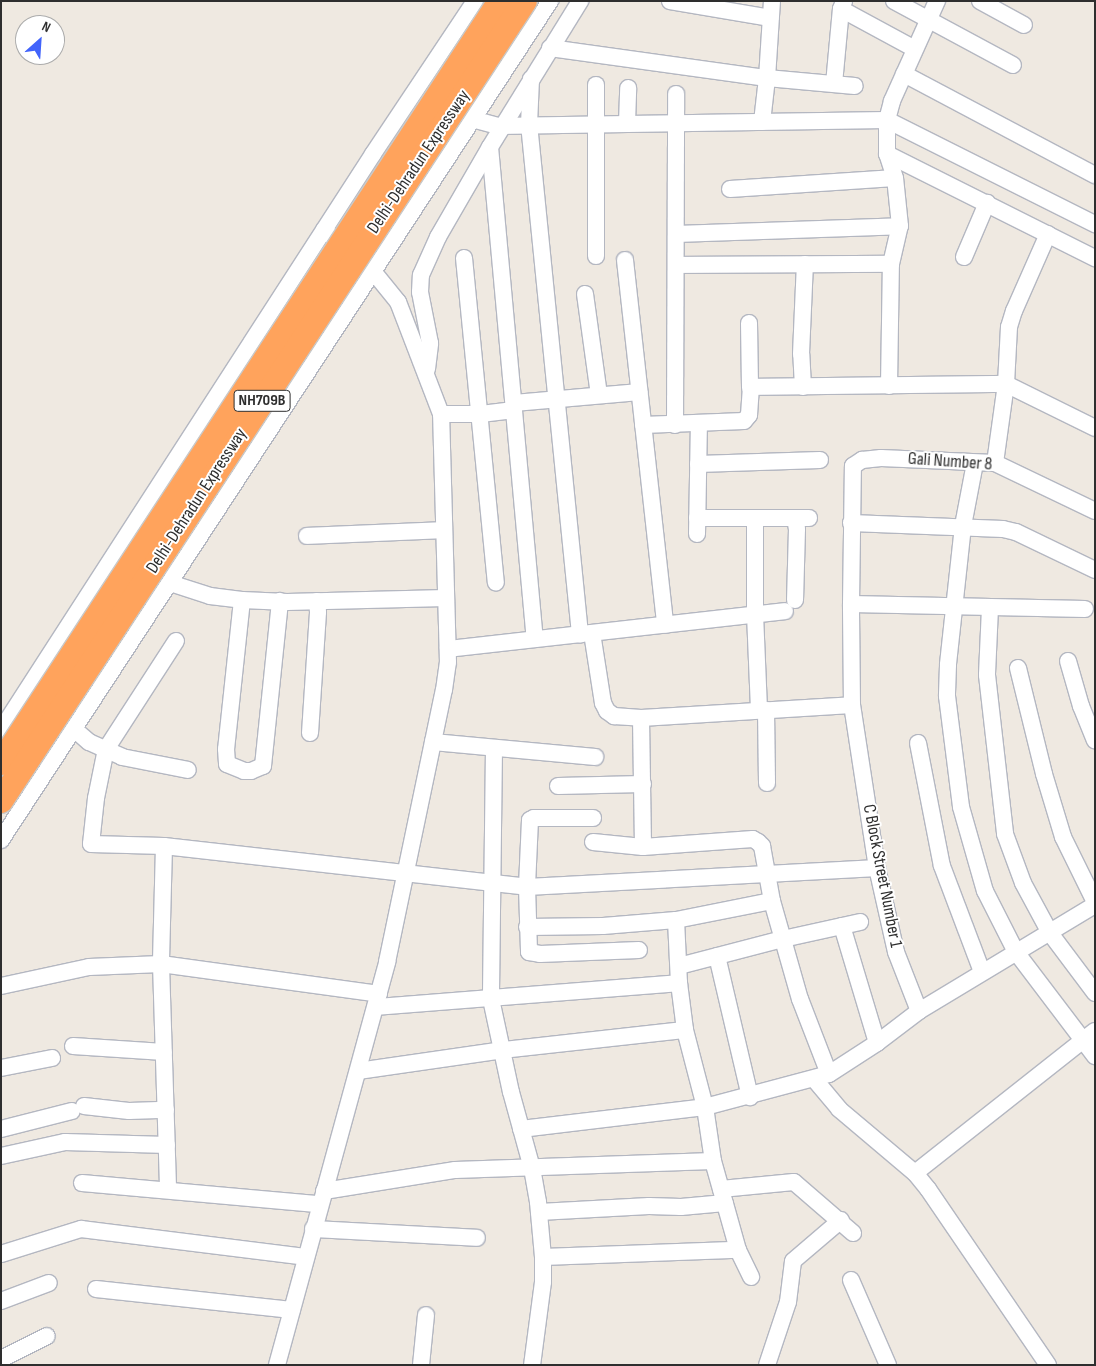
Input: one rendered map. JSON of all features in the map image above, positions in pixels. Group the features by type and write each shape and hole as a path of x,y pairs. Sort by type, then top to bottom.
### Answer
{"highway":[{"name":"Delhi-Dehradun Expressway","path":"1,763 500,1"},
{"name":"Delhi-Dehradun Expressway","path":"1,801 525,1"}],"street":[{"path":"1,730 324,230 475,1"},
{"path":"535,639 489,124 550,1"},
{"path":"1,840 378,277 489,124 531,79 580,1"},
{"path":"670,1 772,18"},
{"path":"762,122 772,1"},
{"path":"894,1 1013,65"},
{"path":"889,386 891,264 900,226 895,178 887,154 887,120 892,101 937,1"},
{"path":"980,1 1024,25"},
{"path":"834,84 842,5 916,49"},
{"path":"550,48 767,78 855,86"},
{"path":"904,74 1095,175"},
{"path":"531,79 529,124 556,399 586,633 603,703 607,711 614,716 641,718 852,705"},
{"path":"596,85 596,256"},
{"path":"627,123 628,88"},
{"path":"675,425 676,94"},
{"path":"489,124 887,120 1095,224"},
{"path":"426,374 430,343 420,292 421,275 438,237 490,146"},
{"path":"887,154 1095,258"},
{"path":"730,189 895,178"},
{"path":"964,257 987,203"},
{"path":"676,234 900,226"},
{"path":"277,1365 321,1198 377,1001 434,742 444,690 448,649 441,414 398,302 378,277 324,230"},
{"path":"995,463 1006,384 1009,328 1014,311 1048,234"},
{"path":"464,258 496,582"},
{"path":"625,260 665,624"},
{"path":"803,387 801,354 805,264"},
{"path":"676,265 891,264"},
{"path":"584,294 599,396"},
{"path":"643,425 699,424 746,420 749,415 750,388 749,323"},
{"path":"750,388 1006,384 1095,428"},
{"path":"441,414 480,414 556,399 640,392"},
{"path":"448,649 755,614 790,606 797,529 802,518 755,518 697,526 699,424"},
{"name":"Gali Number 8","path":"856,462 862,460 909,458 995,463 1095,511"},
{"path":"698,464 820,460"},
{"name":"C Block Street Number 1","path":"856,462 852,471 851,524 852,705 877,868 896,952 919,1011"},
{"path":"975,463 953,607 947,696 962,807 985,891 1016,952 1095,1056"},
{"path":"755,518 755,614 768,783"},
{"path":"851,524 964,526 1016,532 1095,570"},
{"path":"307,536 444,530"},
{"path":"174,584 223,598 242,600 316,601 446,598"},
{"path":"242,600 226,749 227,764 244,771 251,771 263,766 280,601"},
{"path":"310,733 318,612 316,601"},
{"path":"851,604 1085,610"},
{"path":"990,608 986,675 1005,834 1023,883 1050,933 1095,993"},
{"path":"176,641 99,746 91,844 164,846 527,888 877,868"},
{"path":"1068,662 1081,706 1095,740"},
{"path":"521,1129 705,1107 822,1077 877,1043 919,1011 1095,904 1063,837 1044,774 1018,668"},
{"path":"641,718 643,847"},
{"path":"74,729 99,746 122,757 188,770"},
{"path":"434,742 595,757"},
{"path":"918,743 942,866 982,972"},
{"path":"494,748 491,999 532,1168 539,1212 544,1282 532,1365"},
{"path":"558,786 643,784"},
{"path":"593,818 532,819 527,888 528,948 532,953 639,950"},
{"path":"593,842 643,847 753,839 762,846 772,900 822,1077 851,1121 915,1173 928,1189 1048,1365"},
{"path":"164,846 161,964 168,1190"},
{"path":"527,927 603,926 676,920 772,900"},
{"path":"676,920 679,983 685,1030 705,1107 713,1161 738,1250 751,1277"},
{"path":"679,966 783,939 860,922"},
{"path":"842,926 877,1043"},
{"path":"716,956 750,1097"},
{"path":"1,986 89,967 161,964 377,1001 491,999 679,983"},
{"path":"358,1071 503,1050 685,1030"},
{"path":"915,1173 1095,1030"},
{"path":"73,1046 164,1052"},
{"path":"1,1068 52,1058"},
{"path":"1,1129 78,1109 166,1110"},
{"path":"1,1156 65,1142 167,1145"},
{"path":"82,1183 168,1190 321,1198 455,1170 713,1161"},
{"path":"539,1212 650,1206 681,1207 723,1196 794,1182 853,1232"},
{"path":"767,1365 788,1302 793,1261 841,1220"},
{"path":"2,1251 81,1229 305,1257"},
{"path":"313,1229 477,1238"},
{"path":"543,1257 738,1250"},
{"path":"851,1280 888,1365"},
{"path":"1,1301 49,1283"},
{"path":"96,1289 292,1310"},
{"path":"421,1365 426,1315"},
{"path":"1,1359 47,1336"}]}
